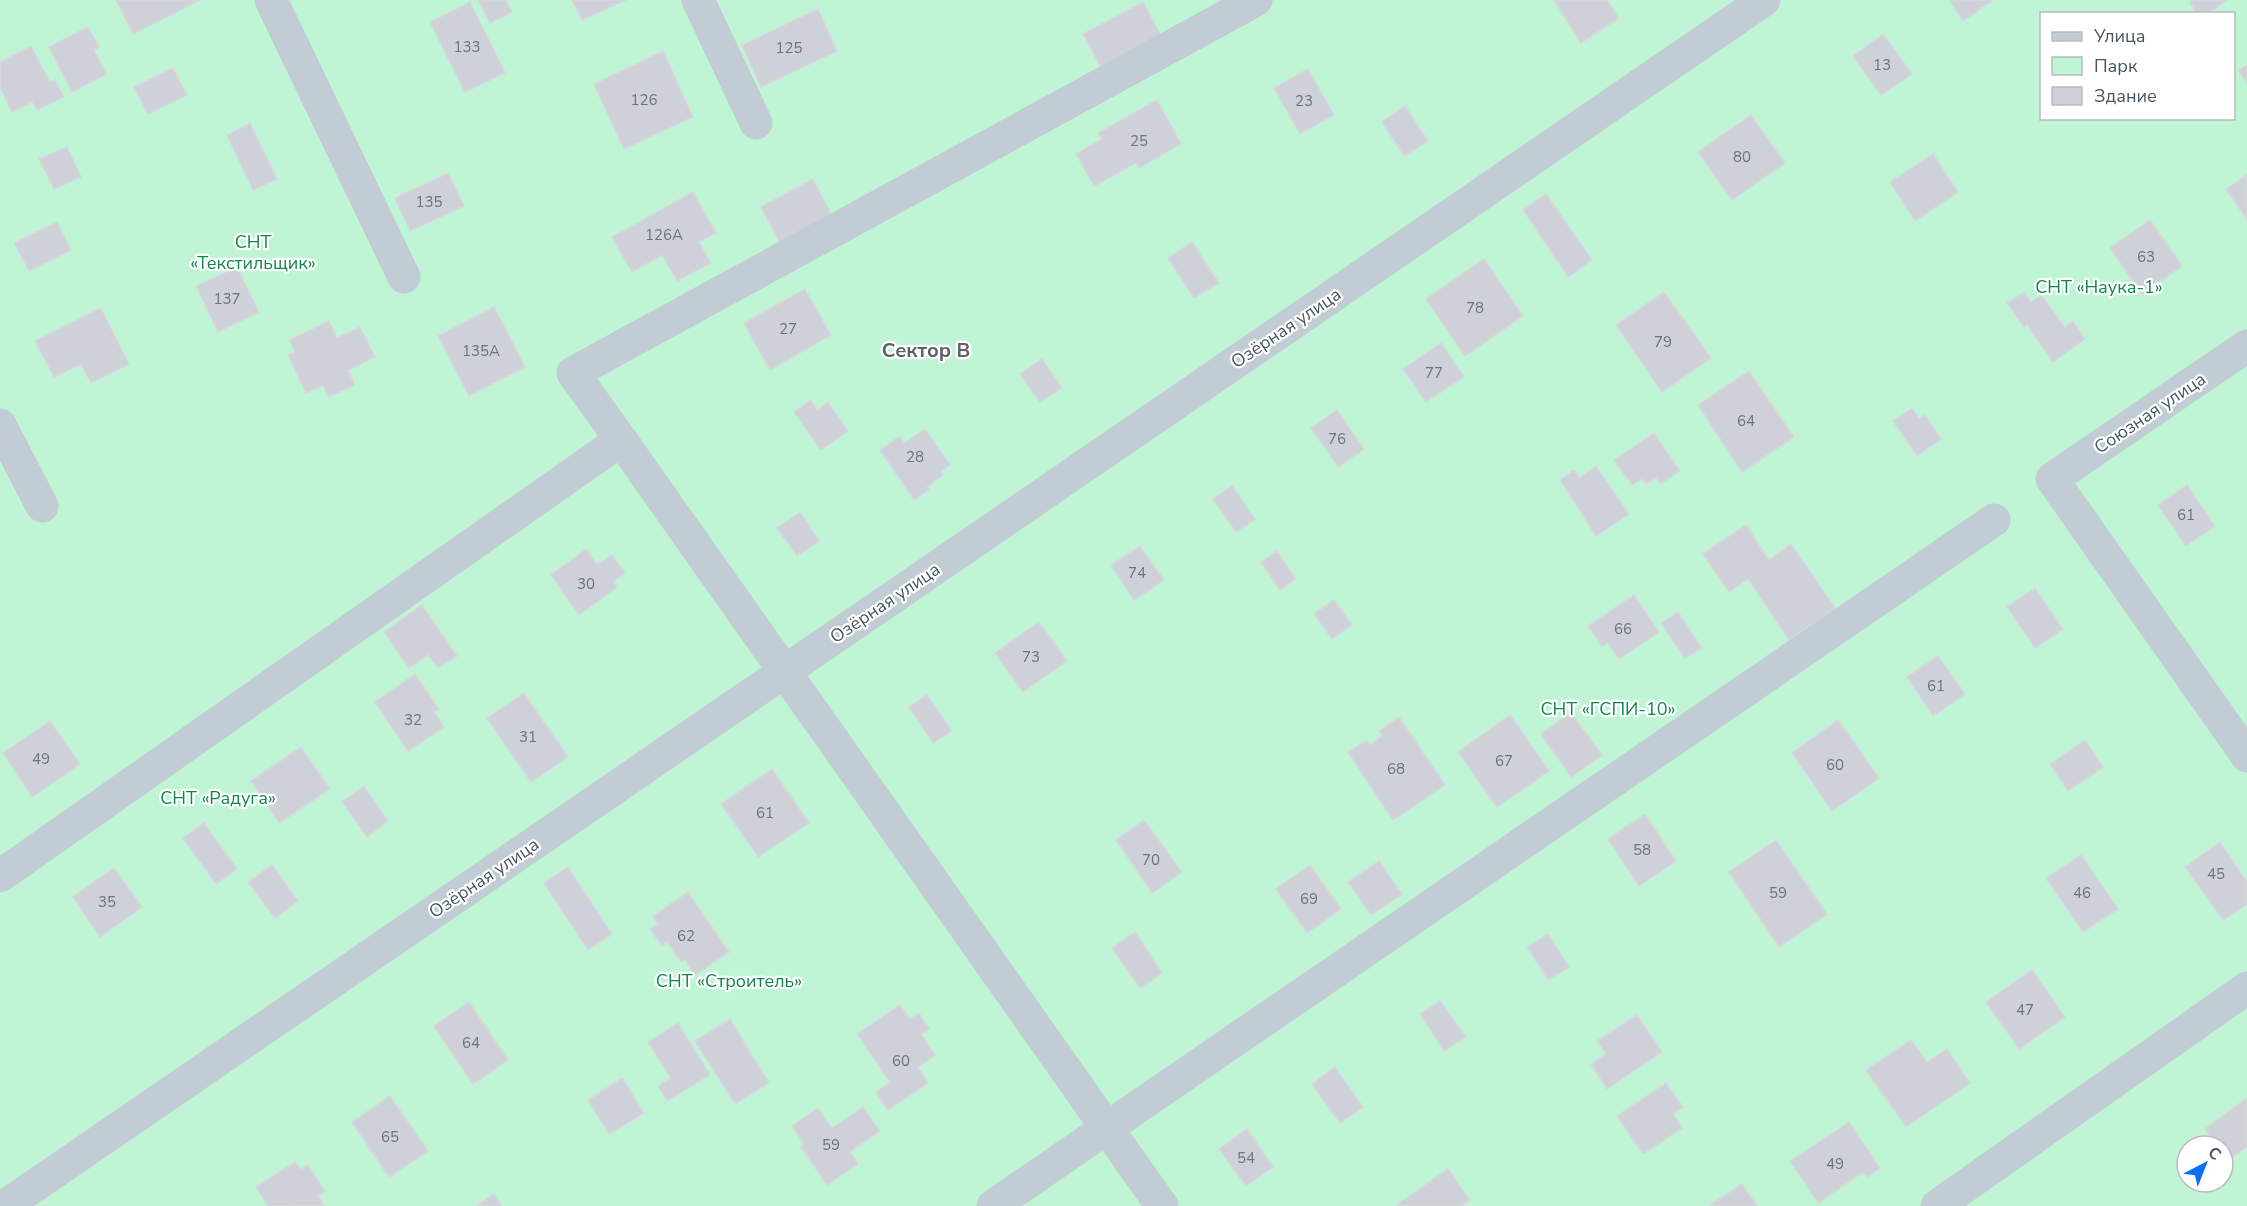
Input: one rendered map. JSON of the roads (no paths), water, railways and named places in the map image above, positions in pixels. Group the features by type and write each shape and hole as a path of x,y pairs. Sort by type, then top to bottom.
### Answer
{"street":[{"path":"271,0 404,277"},
{"path":"698,0 756,123"},
{"path":"1162,1206 573,373 1256,0"},
{"name":"Озёрная улица","path":"5,1206 1764,0"},
{"name":"Союзная улица","path":"2247,346 2052,479 2247,756"},
{"path":"0,425 42,506"},
{"path":"0,876 621,440"},
{"path":"993,1206 1994,520"},
{"path":"1937,1206 2247,988"}],"district":[{"name":"Сектор В","path":"926,350"}],"park label":[{"name":"СНТ «Текстильщик»","path":"253,252"},
{"name":"СНТ «Наука-1»","path":"2099,287"},
{"name":"СНТ «ГСПИ-10»","path":"1608,709"},
{"name":"СНТ «Радуга»","path":"218,798"},
{"name":"СНТ «Строитель»","path":"729,981"}]}
